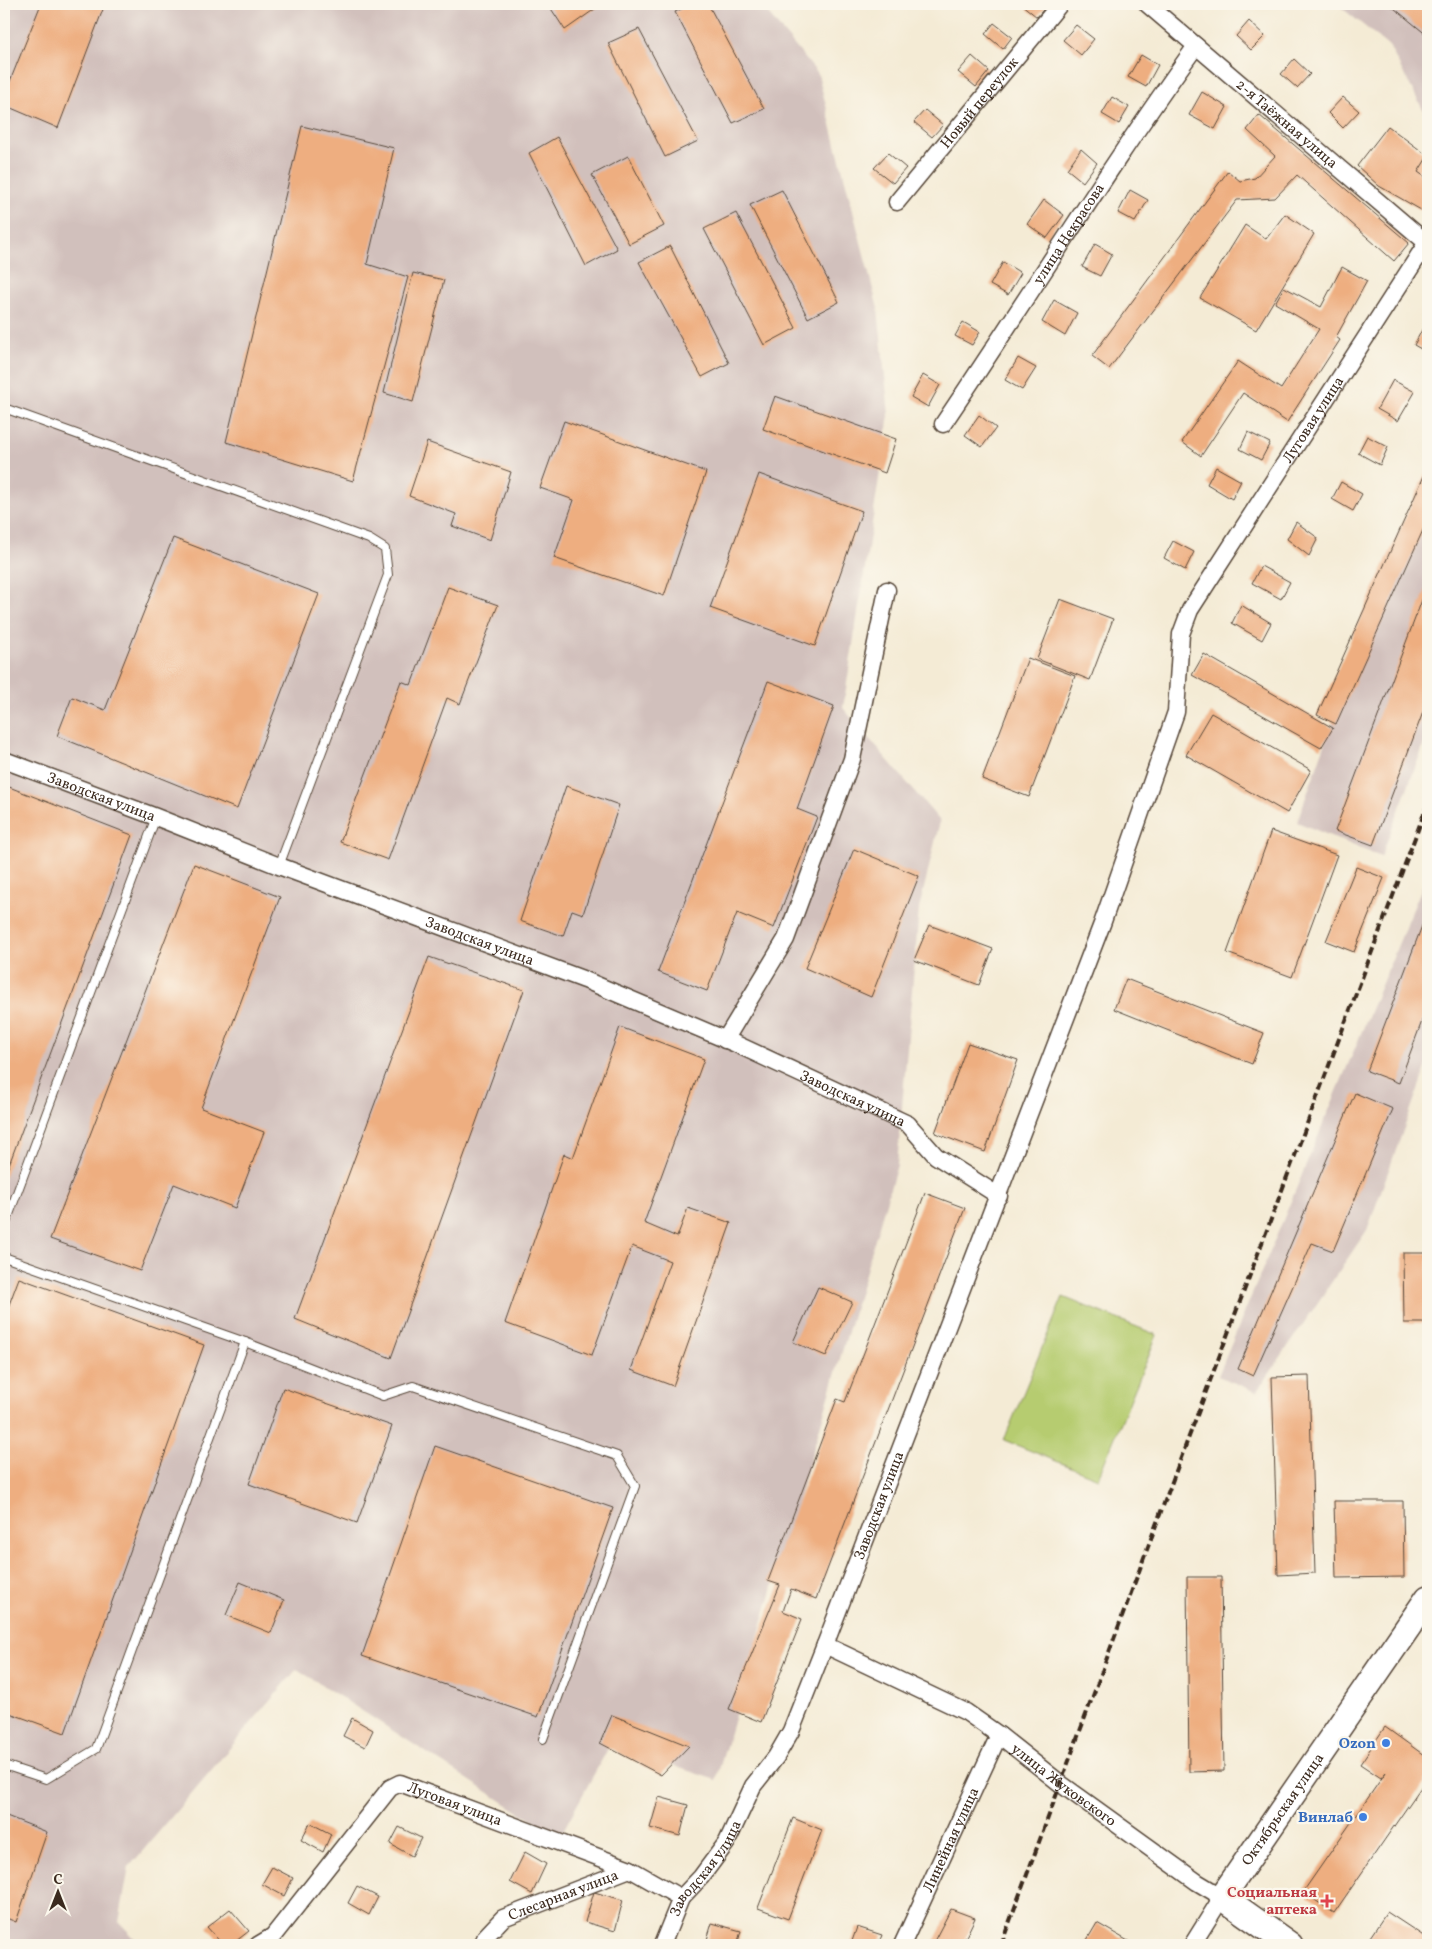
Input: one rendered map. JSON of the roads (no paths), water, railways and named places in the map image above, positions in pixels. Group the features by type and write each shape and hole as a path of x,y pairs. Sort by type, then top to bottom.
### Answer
{"main road":[{"name":"Октябрьская улица","path":"1222,1897 1428,1598"},
{"name":"улица Жуковского","path":"1222,1897 1290,1945"}],"street":[{"name":"Новый переулок","path":"897,202 1060,4"},
{"name":"2-я Таёжная улица","path":"1147,4 1428,242"},
{"name":"улица Некрасова","path":"943,424 1017,315 1136,129 1196,46"},
{"name":"Луговая улица","path":"999,1196 1046,1065 1102,924 1176,712 1181,634 1198,596 1428,242"},
{"path":"725,1040 786,939 852,760 887,590"},
{"name":"Заводская улица","path":"4,760 279,866 585,980 725,1040 908,1124 936,1156 999,1196 791,1731 776,1757 753,1786 727,1842 701,1877 681,1898 662,1945"},
{"name":"улица Жуковского","path":"825,1645 966,1712 999,1735 1061,1784 1197,1882 1222,1897"},
{"name":"Линейная улица","path":"902,1945 999,1735"},
{"name":"Луговая улица","path":"258,1945 273,1936 390,1788 400,1783 630,1869"},
{"name":"Слесарная улица","path":"482,1945 486,1936 503,1918 630,1869 681,1898"},
{"path":"1192,1945 1222,1897"}],"lane":[{"path":"4,408 369,539 385,549 388,575 279,866"},
{"path":"4,1228 156,817"},
{"path":"4,1257 245,1342 383,1396 413,1386 617,1456 635,1486 543,1739"},
{"path":"4,1765 46,1779 96,1749 245,1342"}],"railway":[{"path":"1001,1945 1173,1479 1428,803"}],"place":[{"name":"Ozon","path":"1386,1743"},
{"name":"Винлаб","path":"1363,1817"},
{"name":"Социальная аптека","path":"1327,1901"}]}
